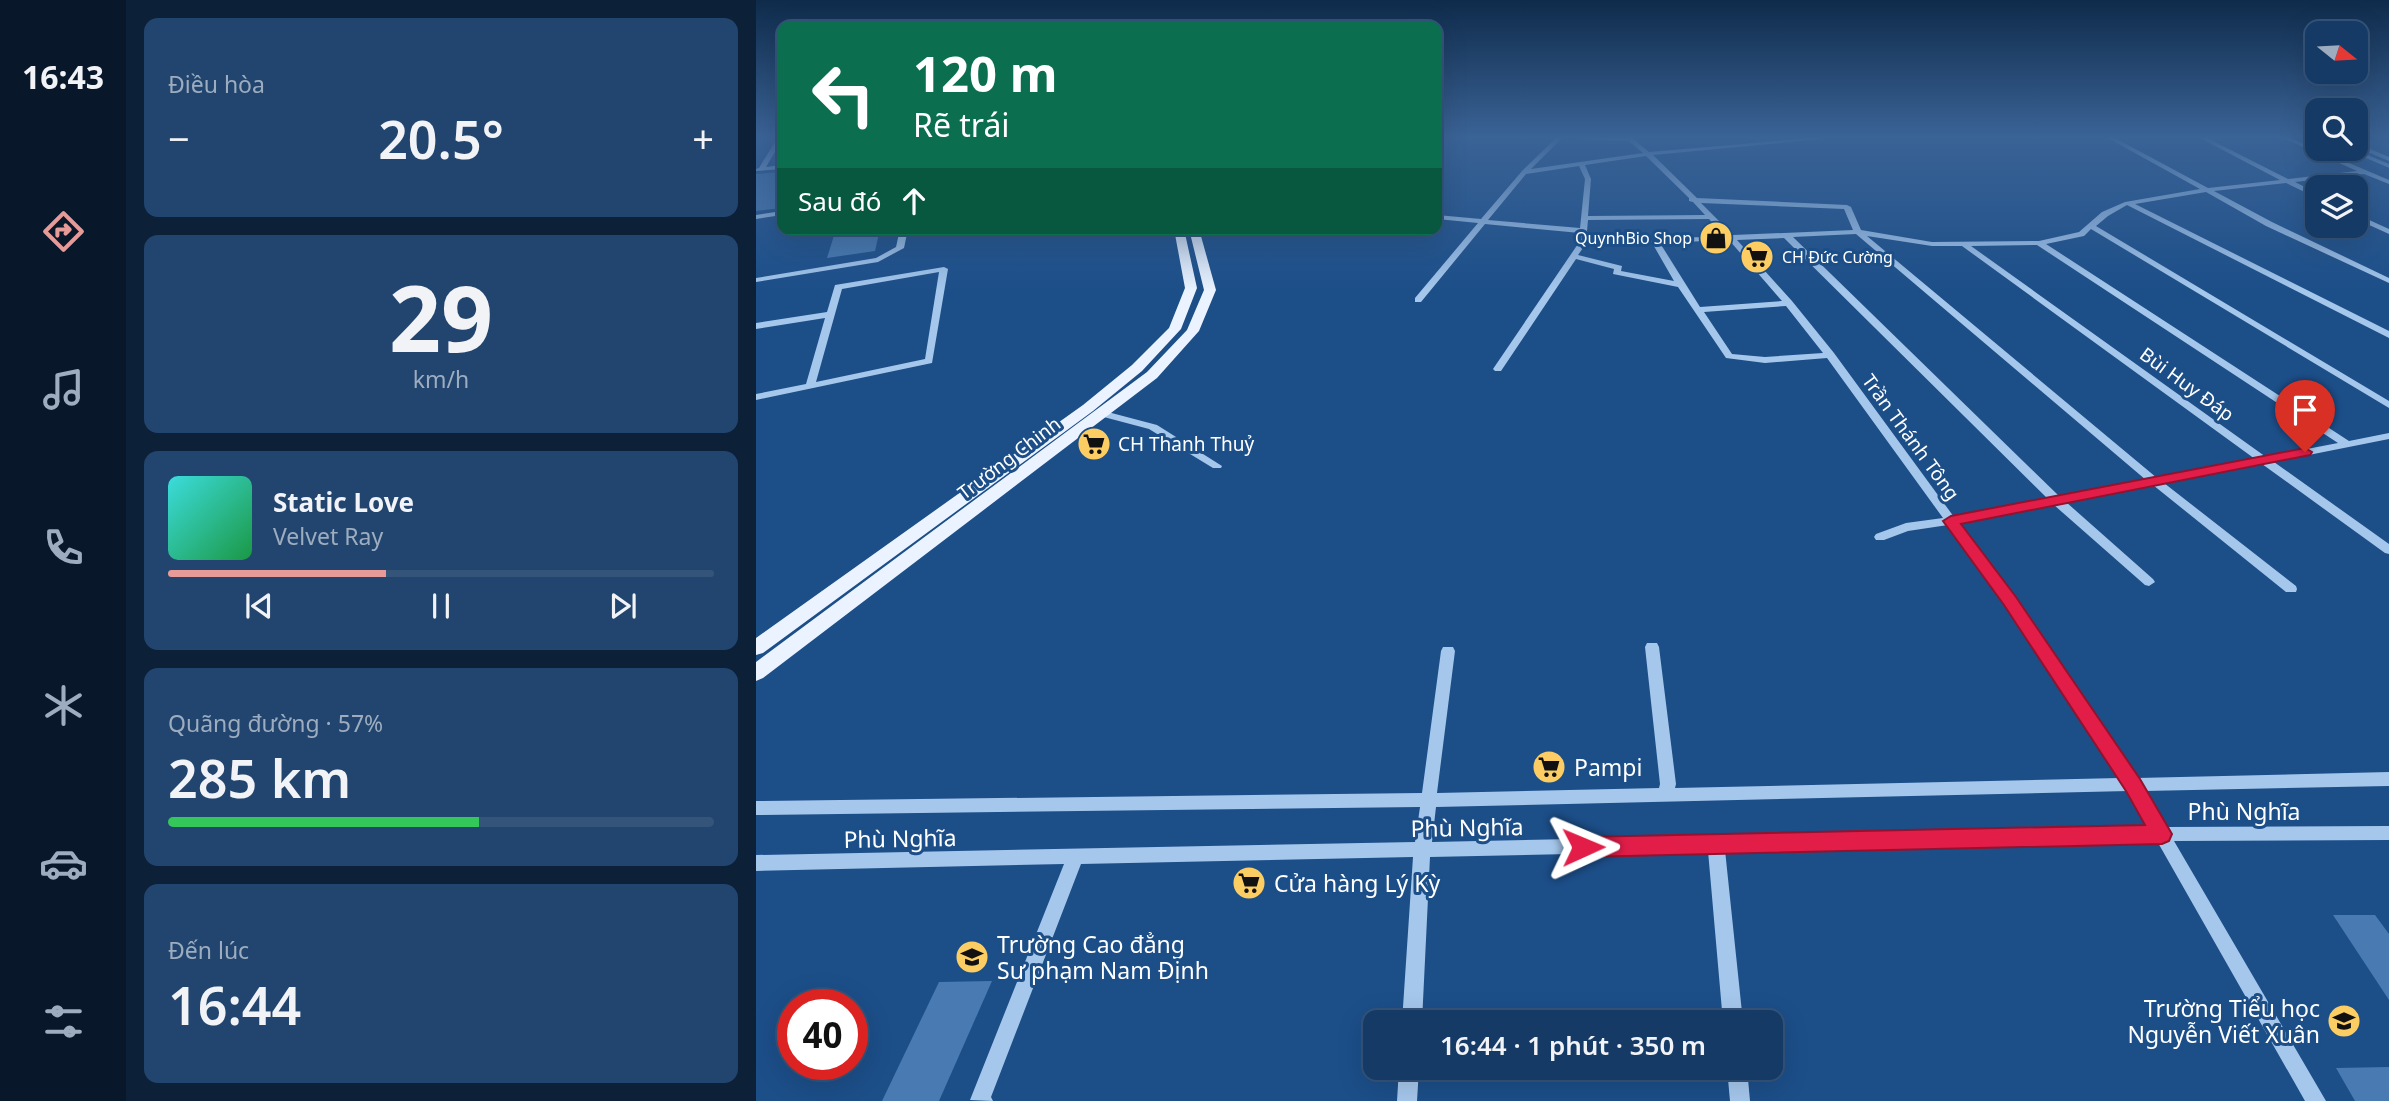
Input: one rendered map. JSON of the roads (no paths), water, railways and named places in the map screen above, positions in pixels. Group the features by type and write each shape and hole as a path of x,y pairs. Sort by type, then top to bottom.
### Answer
{"main road":[{"name":"Trường Chinh","path":"756,648 1088,408 1137,368 1175,329 1191,288 1179,235"},
{"name":"Trường Chinh","path":"756,673 1104,414 1152,375 1193,331 1210,290 1196,235"}],"street":[{"path":"1418,300 1510,188"},
{"path":"1498,369 1586,238 1583,218 1587,188"},
{"name":"Trần Thánh Tông","path":"1680,188 1730,236 1789,303 2010,601 2133,785 2316,1101"},
{"path":"2205,188 2269,224 2389,281"},
{"path":"1830,355 1765,360 1729,356 1655,241 1858,232 1932,244 1966,246 2039,243 2081,234 2105,214 2127,203 2222,188"},
{"path":"1691,200 1847,207 1858,232 2153,480 2291,589"},
{"path":"2127,203 2389,335"},
{"path":"756,217 777,214"},
{"path":"1442,217 1583,231"},
{"path":"1583,218 1710,217"},
{"path":"2368,222 2389,232"},
{"path":"2091,226 2389,405"},
{"path":"1784,234 2055,499 2150,582"},
{"path":"756,280 878,260 900,248 903,235"},
{"path":"2039,243 2347,444"},
{"name":"Bùi Huy Đáp","path":"1966,246 2389,550"},
{"path":"1575,257 1619,268 1616,272 1682,285"},
{"path":"756,397 810,386 929,361 944,269 838,287 810,386"},
{"path":"1699,310 1789,303"},
{"path":"756,327 831,314"},
{"path":"1104,414 1153,427 1217,466"},
{"path":"1880,537 1906,527 1951,521 2389,436"},
{"path":"1652,647 1668,783 1664,795"},
{"path":"1413,1010 1427,800 1448,651"},
{"path":"756,808 1427,800 2389,779"},
{"name":"Phù Nghĩa","path":"756,863 2162,834 2389,833"},
{"path":"1716,844 1731,1010"},
{"path":"983,1101 980,1100 1075,857"},
{"path":"1407,1101 1408,1080"},
{"path":"1738,1080 1740,1101"}],"place":[{"name":"QuynhBio Shop","path":"1716,238"},
{"name":"CH Đức Cường","path":"1757,257"},
{"name":"CH Thanh Thuỷ","path":"1094,444"},
{"name":"Pampi","path":"1549,767"},
{"name":"Cửa hàng Lý Kỳ","path":"1249,883"},
{"name":"Trường Cao đẳng Sư phạm Nam Định","path":"972,957"},
{"name":"Trường Tiểu học Nguyễn Viết Xuân","path":"2344,1021"}]}
